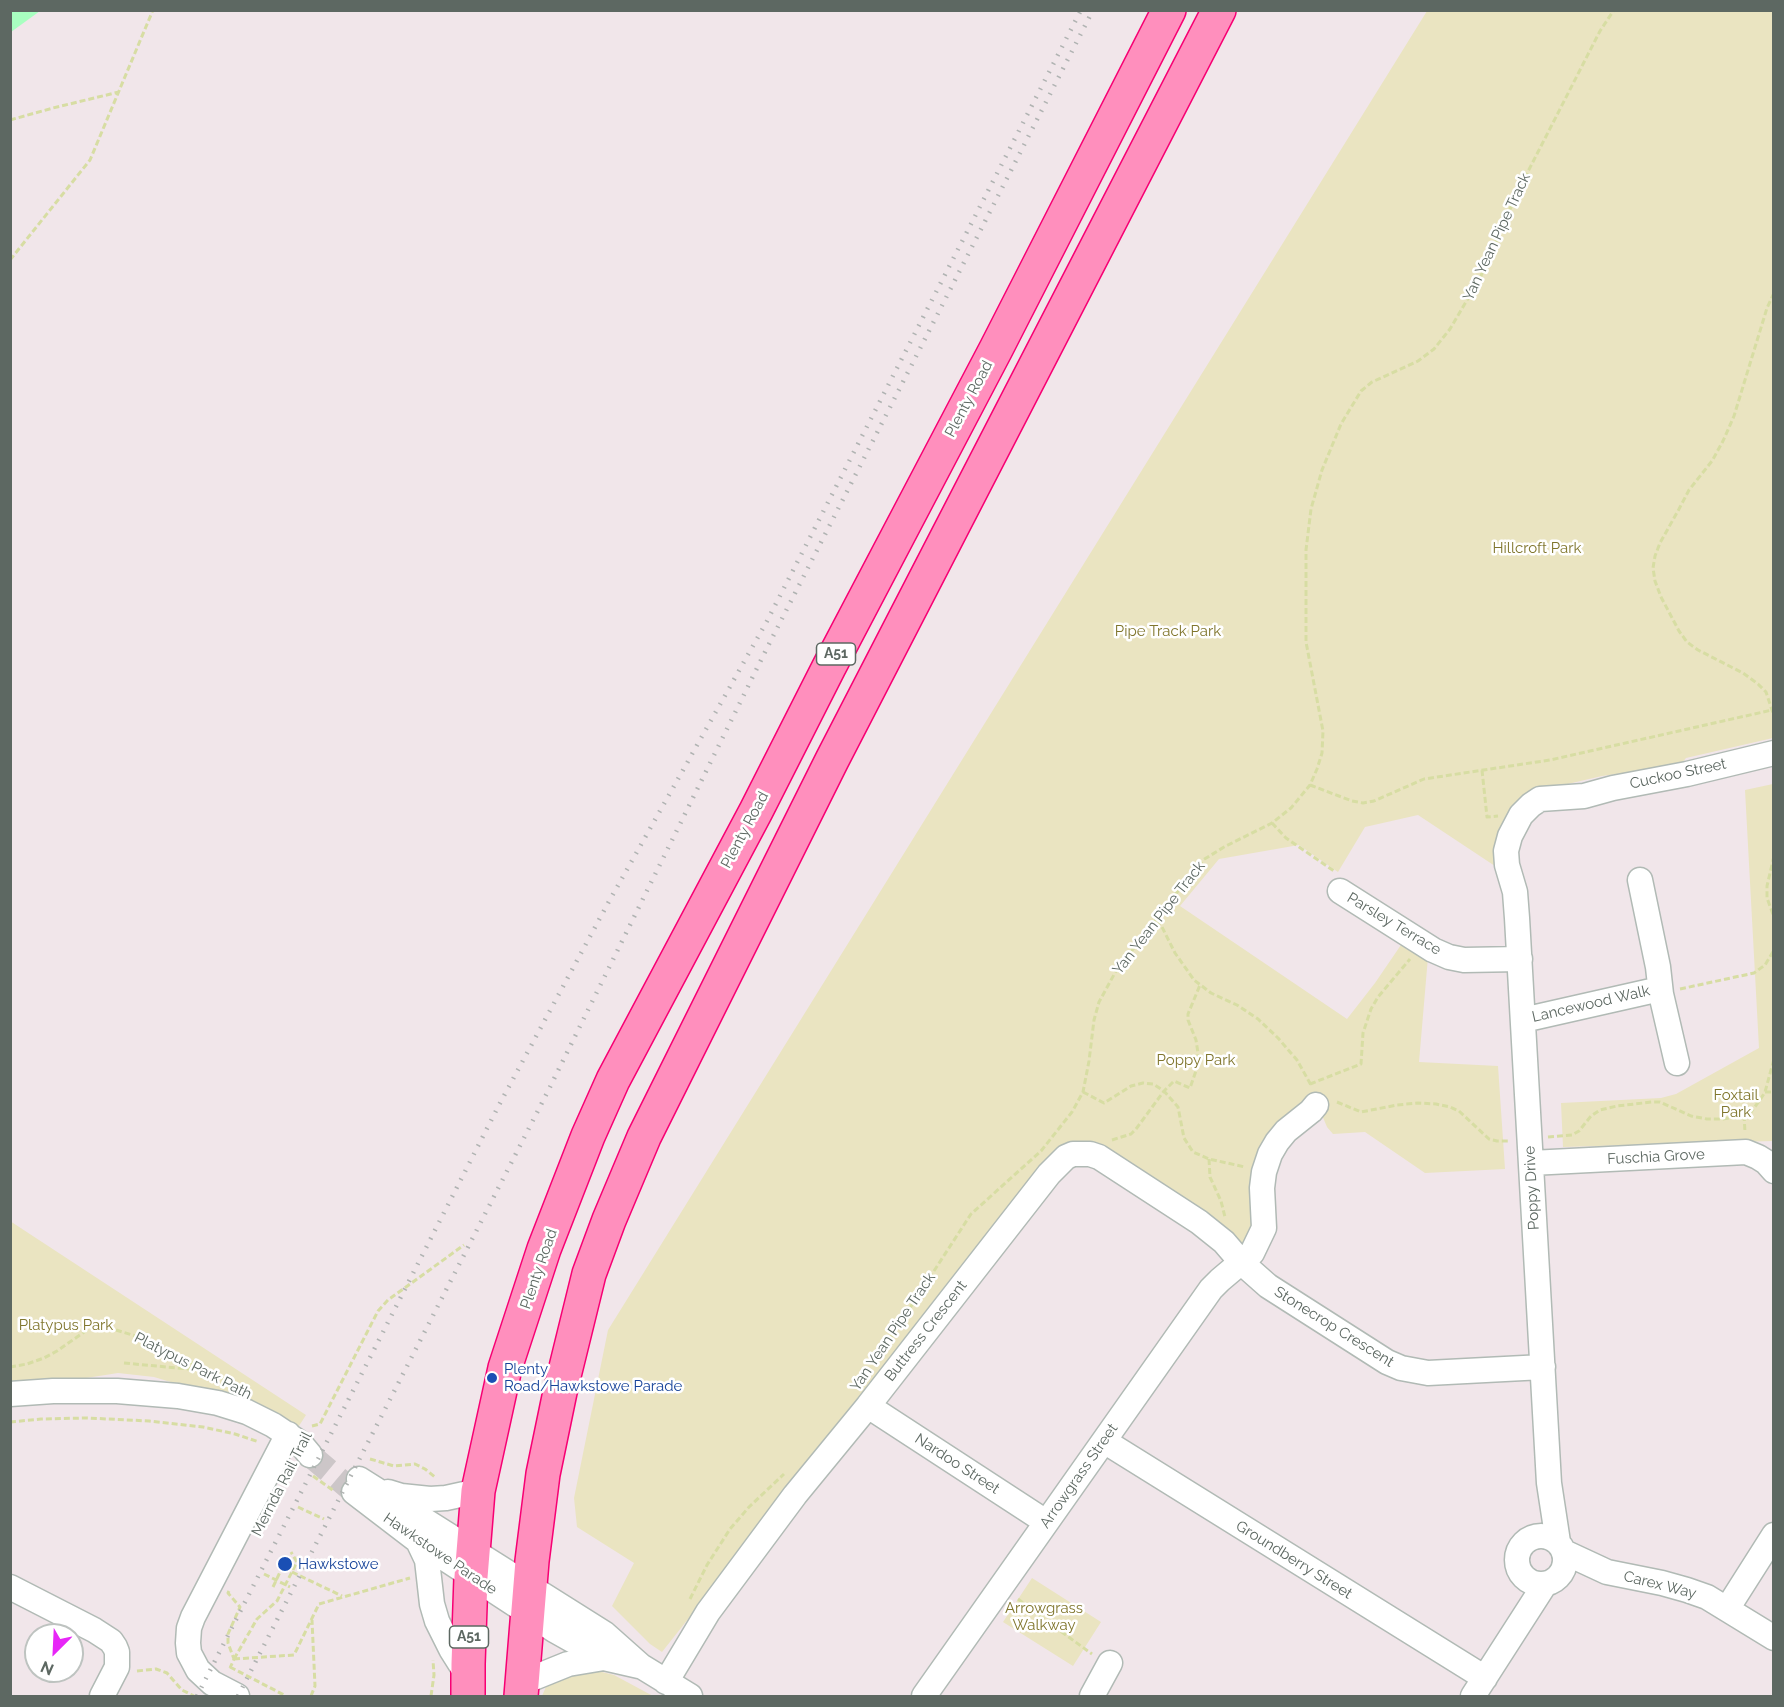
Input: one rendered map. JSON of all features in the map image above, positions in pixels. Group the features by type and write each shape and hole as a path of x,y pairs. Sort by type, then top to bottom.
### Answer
{"highway":[{"name":"Plenty Road","path":"468,1687 472,1564 478,1491 505,1368 544,1250 588,1136 613,1080 756,811 1168,10"},
{"path":"521,1690 531,1561 543,1474 589,1274 609,1220 636,1158 837,750 1219,10"}],"street":[{"name":"Cuckoo Street","path":"1523,825 1584,796 1773,753"},
{"name":"Poppy Drive","path":"1523,825 1515,892 1549,1483 1561,1547"},
{"name":"Lancewood Walk","path":"1640,880 1658,967 1660,991 1677,1063"},
{"name":"Parsley Terrace","path":"1342,886 1423,944 1449,957 1464,960 1520,959"},
{"name":"Lancewood Walk","path":"1523,1020 1660,991"},
{"path":"1264,1172 1277,1142 1286,1131 1311,1111 1318,1094"},
{"name":"Fuschia Grove","path":"1531,1163 1746,1152 1758,1156 1773,1171"},
{"name":"Buttress Crescent","path":"666,1682 708,1612 795,1495 868,1406 1057,1165 1073,1154 1090,1154 1099,1157"},
{"path":"1099,1157 1211,1231 1242,1263"},
{"name":"Arrowgrass Street","path":"924,1696 1211,1289 1252,1253 1264,1228 1262,1188 1264,1172"},
{"name":"Stonecrop Crescent","path":"1242,1263 1268,1286 1371,1353 1401,1368 1434,1373 1543,1367"},
{"path":"10,1394 53,1391 147,1393 233,1406 260,1417 300,1451 193,1617 189,1628 188,1643 192,1660 203,1675 229,1684"},
{"name":"Nardoo Street","path":"868,1406 1046,1522"},
{"name":"Groundberry Street","path":"1104,1441 1479,1688"},
{"path":"358,1482 401,1496 430,1499 478,1491"},
{"name":"Hawkstowe Parade","path":"358,1482 472,1564 529,1600"},
{"name":"Hawkstowe Parade","path":"358,1482 418,1541 472,1564"},
{"name":"Poppy Drive","path":"1530,1538 1549,1483"},
{"path":"1479,1688 1515,1631 1552,1580 1563,1570 1565,1563 1561,1547 1545,1535 1530,1538 1524,1542 1517,1554 1517,1565 1522,1575 1532,1582 1552,1580"},
{"path":"1727,1609 1773,1535"},
{"path":"418,1541 427,1560 432,1604 442,1634 468,1687"},
{"name":"Carex Way","path":"1561,1547 1607,1572 1662,1583 1707,1598 1773,1638"},
{"name":"Carex Way","path":"1552,1580 1607,1572"},
{"path":"1515,1631 1522,1575"},
{"path":"10,1587 111,1641 116,1647 117,1667 102,1696"},
{"path":"529,1600 604,1658"},
{"path":"529,1600 605,1634 641,1666 690,1696"},
{"path":"521,1690 568,1664 604,1658 641,1666"},
{"path":"1097,1695 1109,1664"}],"path":[{"path":"10,260 90,160 153,10"},
{"name":"Yan Yean Pipe Track","path":"880,1354 971,1214 1041,1151 1072,1112 1083,1092 1099,1002 1116,971 1203,860 1224,846 1272,823 1291,808 1310,784 1322,753 1323,731 1306,642 1306,550 1311,509 1322,470 1341,424 1361,391 1372,382 1418,361 1434,349 1450,329 1480,278 1518,191 1600,31 1614,10"},
{"path":"10,120 119,92"},
{"path":"1773,293 1734,416 1712,461 1689,490 1660,543 1653,568 1661,597 1687,642 1743,673 1758,684 1766,692 1773,716"},
{"path":"1310,784 1337,796 1363,803 1374,801 1424,779 1550,760 1773,710"},
{"path":"1482,771 1487,817 1507,816 1523,825"},
{"path":"1272,823 1342,886"},
{"path":"1773,856 1767,898 1773,917"},
{"path":"1158,918 1175,953 1194,980 1258,1019 1297,1060 1318,1094 1361,1112 1397,1105 1436,1104 1460,1111 1489,1139 1497,1141 1572,1135 1600,1110 1617,1106 1660,1102 1691,1116 1723,1119 1744,1115 1756,1107 1765,1092 1773,1059"},
{"path":"1318,1094 1361,1065 1363,1033 1371,1009 1378,997 1423,944"},
{"path":"1660,991 1754,973 1765,964 1773,950"},
{"path":"1099,1157 1110,1140 1131,1134 1136,1129 1174,1081 1190,1088 1195,1076 1198,1053 1188,1014 1200,985"},
{"path":"1083,1092 1104,1103 1131,1086 1143,1083 1153,1084 1164,1091 1178,1107 1184,1138 1193,1152 1209,1159 1264,1172"},
{"path":"1765,1092 1773,1092"},
{"name":"Mernda Rail Trail","path":"300,1451 308,1428 320,1424 378,1311 388,1300 464,1245"},
{"name":"Platypus Park Path","path":"10,1367 27,1364 50,1355 87,1330 97,1326 121,1330 142,1338 241,1388"},
{"path":"124,1363 188,1369 198,1365"},
{"path":"10,1422 87,1418 149,1421 203,1427 236,1434 259,1443 300,1451 358,1482 394,1466 416,1464 441,1484"},
{"path":"689,1601 707,1565 730,1530 749,1507 789,1467"},
{"path":"298,1507 324,1519"},
{"path":"286,1696 229,1684 234,1659 257,1619 277,1601 288,1586 297,1562 291,1552"},
{"path":"273,1587 281,1570"},
{"path":"292,1572 343,1597"},
{"path":"264,1574 288,1586"},
{"path":"234,1659 294,1655 319,1604 420,1576 430,1583"},
{"path":"233,1582 228,1593 240,1606 228,1634 228,1643 234,1659"},
{"path":"1017,1598 1109,1664"},
{"path":"311,1696 315,1686 312,1618"},
{"path":"117,1667 132,1672 156,1669 167,1673 182,1690 194,1696"}],"green space":[{"path":"1427,11 1773,11 1773,738 1686,758 1676,766 1602,776 1542,790 1498,868 1418,815 1365,827 1338,872 1299,845 1219,859 1180,906 1347,1019 1403,942 1428,957 1419,1062 1498,1066 1505,1169 1425,1173 1365,1132 1333,1134 1322,1115 1291,1116 1258,1228 1241,1248 1101,1149 1049,1163 662,1652 650,1644 612,1606 634,1563 577,1527 574,1498 608,1330"},
{"name":"Foxtail Park","path":"1773,784 1773,1141 1563,1147 1561,1103 1661,1098 1676,1094 1759,1048 1745,790"},
{"name":"Platypus Park","path":"10,1221 306,1415 297,1429 194,1389 154,1377 118,1373 67,1381 11,1385"},
{"name":"Arrowgrass Walkway","path":"1032,1578 1101,1622 1073,1666 1003,1622"},
{"path":"594,1670 614,1675 653,1696 542,1696 548,1682 555,1677"}],"shaded area":[{"path":"11,10 40,10 40,11 11,32"}],"tunnel":[{"path":"310,1455 354,1492"}],"railway":[{"path":"197,1696 499,1105 607,905 767,621 1081,10"},
{"path":"238,1696 547,1093 767,648 1093,10"}],"place":[{"name":"Plenty Road/Hawkstowe Parade","path":"492,1378"},
{"name":"Hawkstowe","path":"285,1564"}],"park label":[{"name":"Hillcroft Park","path":"1537,548"},
{"name":"Pipe Track Park","path":"1168,631"},
{"name":"Poppy Park","path":"1196,1060"}]}
